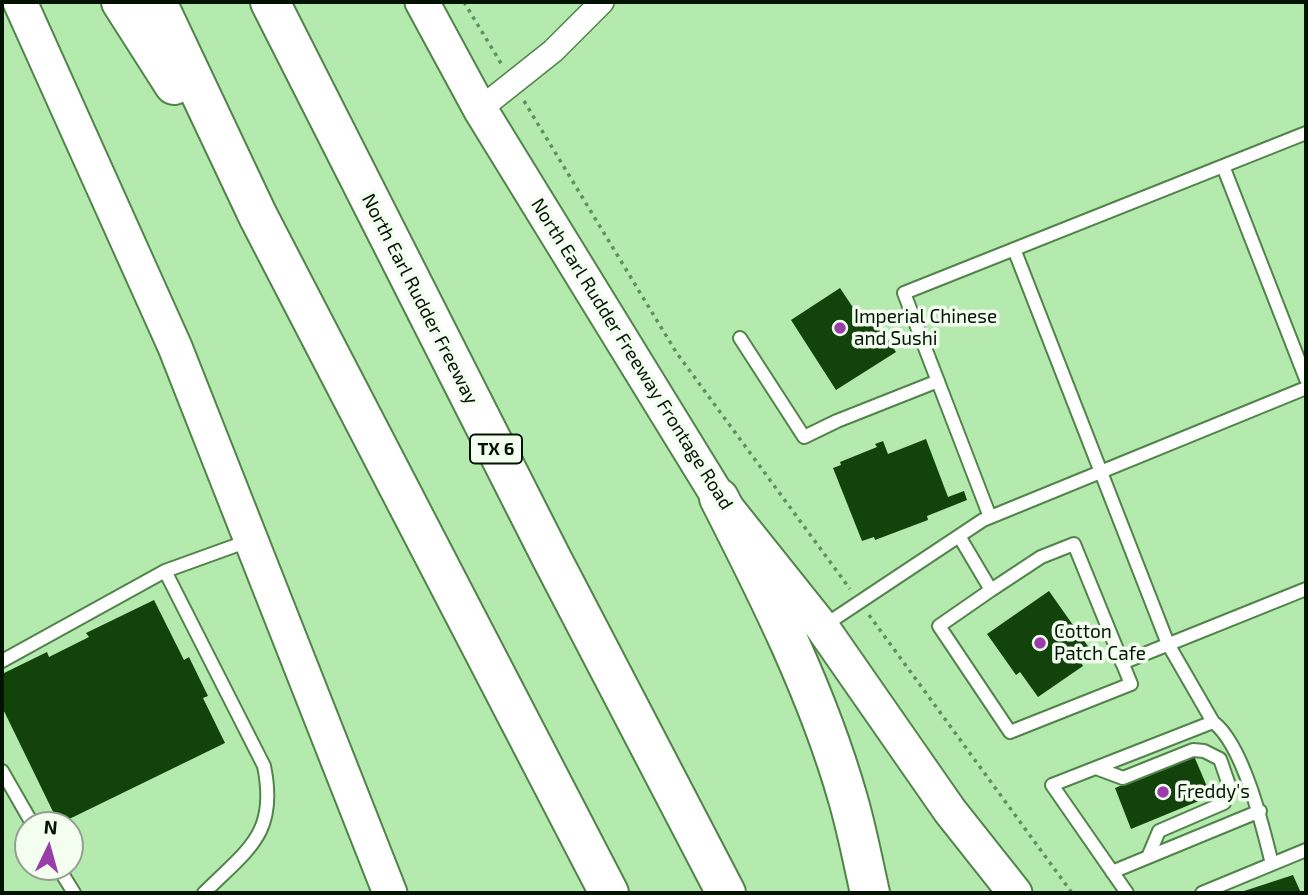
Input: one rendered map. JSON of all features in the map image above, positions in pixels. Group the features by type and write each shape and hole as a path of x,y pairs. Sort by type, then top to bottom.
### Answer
{"highway":[{"path":"121,2 258,216"},
{"path":"157,2 258,216 609,893"},
{"name":"North Earl Rudder Freeway","path":"270,2 551,557 726,893"},
{"path":"719,498 770,597 804,678 848,798 870,893"}],"main road":[{"path":"20,2 175,347 390,893"},
{"name":"North Earl Rudder Freeway Frontage Road","path":"422,2 480,109 719,498 822,627 950,811 1015,893"}],"street":[{"path":"480,109 552,51 602,2"}],"lane":[{"path":"990,517 904,293 1306,133"},
{"path":"1223,166 1306,379"},
{"path":"1014,249 1168,644 1213,722 1225,731 1259,811 1272,864"},
{"path":"740,338 804,437 938,381"},
{"path":"822,627 990,517 1306,388"},
{"path":"959,536 991,590"},
{"path":"2,661 165,571 251,540"},
{"path":"1074,544 1131,684 1010,732 939,626 991,590 1041,557 1074,544"},
{"path":"165,571 264,766 268,787 265,825 255,841 204,893"},
{"path":"1122,663 1306,589"},
{"path":"1127,893 1052,785 1213,722"},
{"path":"1096,768 1123,778 1193,750 1205,751 1220,759 1229,785 1224,803 1159,831 1148,858"},
{"path":"2,771 25,811"},
{"path":"1112,872 1259,811"},
{"path":"1202,893 1306,850"}],"path":[{"path":"464,2 676,352 1072,893"}],"building":[{"path":"840,288 860,318 870,312 896,352 836,390 791,320"},
{"path":"926,439 948,497 964,491 967,500 927,516 928,520 875,540 874,537 862,541 833,468 841,465 840,462 877,447 875,444 883,441 888,454"},
{"name":"Cotton Patch Cafe","path":"1049,591 1092,652 1080,661 1083,666 1038,697 1020,672 1016,675 987,634"},
{"path":"154,600 184,660 189,657 208,696 203,698 225,743 84,812 53,811 2,707 2,674 47,652 49,657 89,637 86,633"},
{"name":"Freddy's","path":"1194,756 1211,796 1131,829 1115,788"},
{"path":"1293,875 1301,893 1238,893"}],"place":[{"name":"Imperial Chinese and Sushi","path":"840,328"},
{"name":"Cotton Patch Cafe","path":"1040,643"},
{"name":"Freddy's","path":"1163,792"}]}
